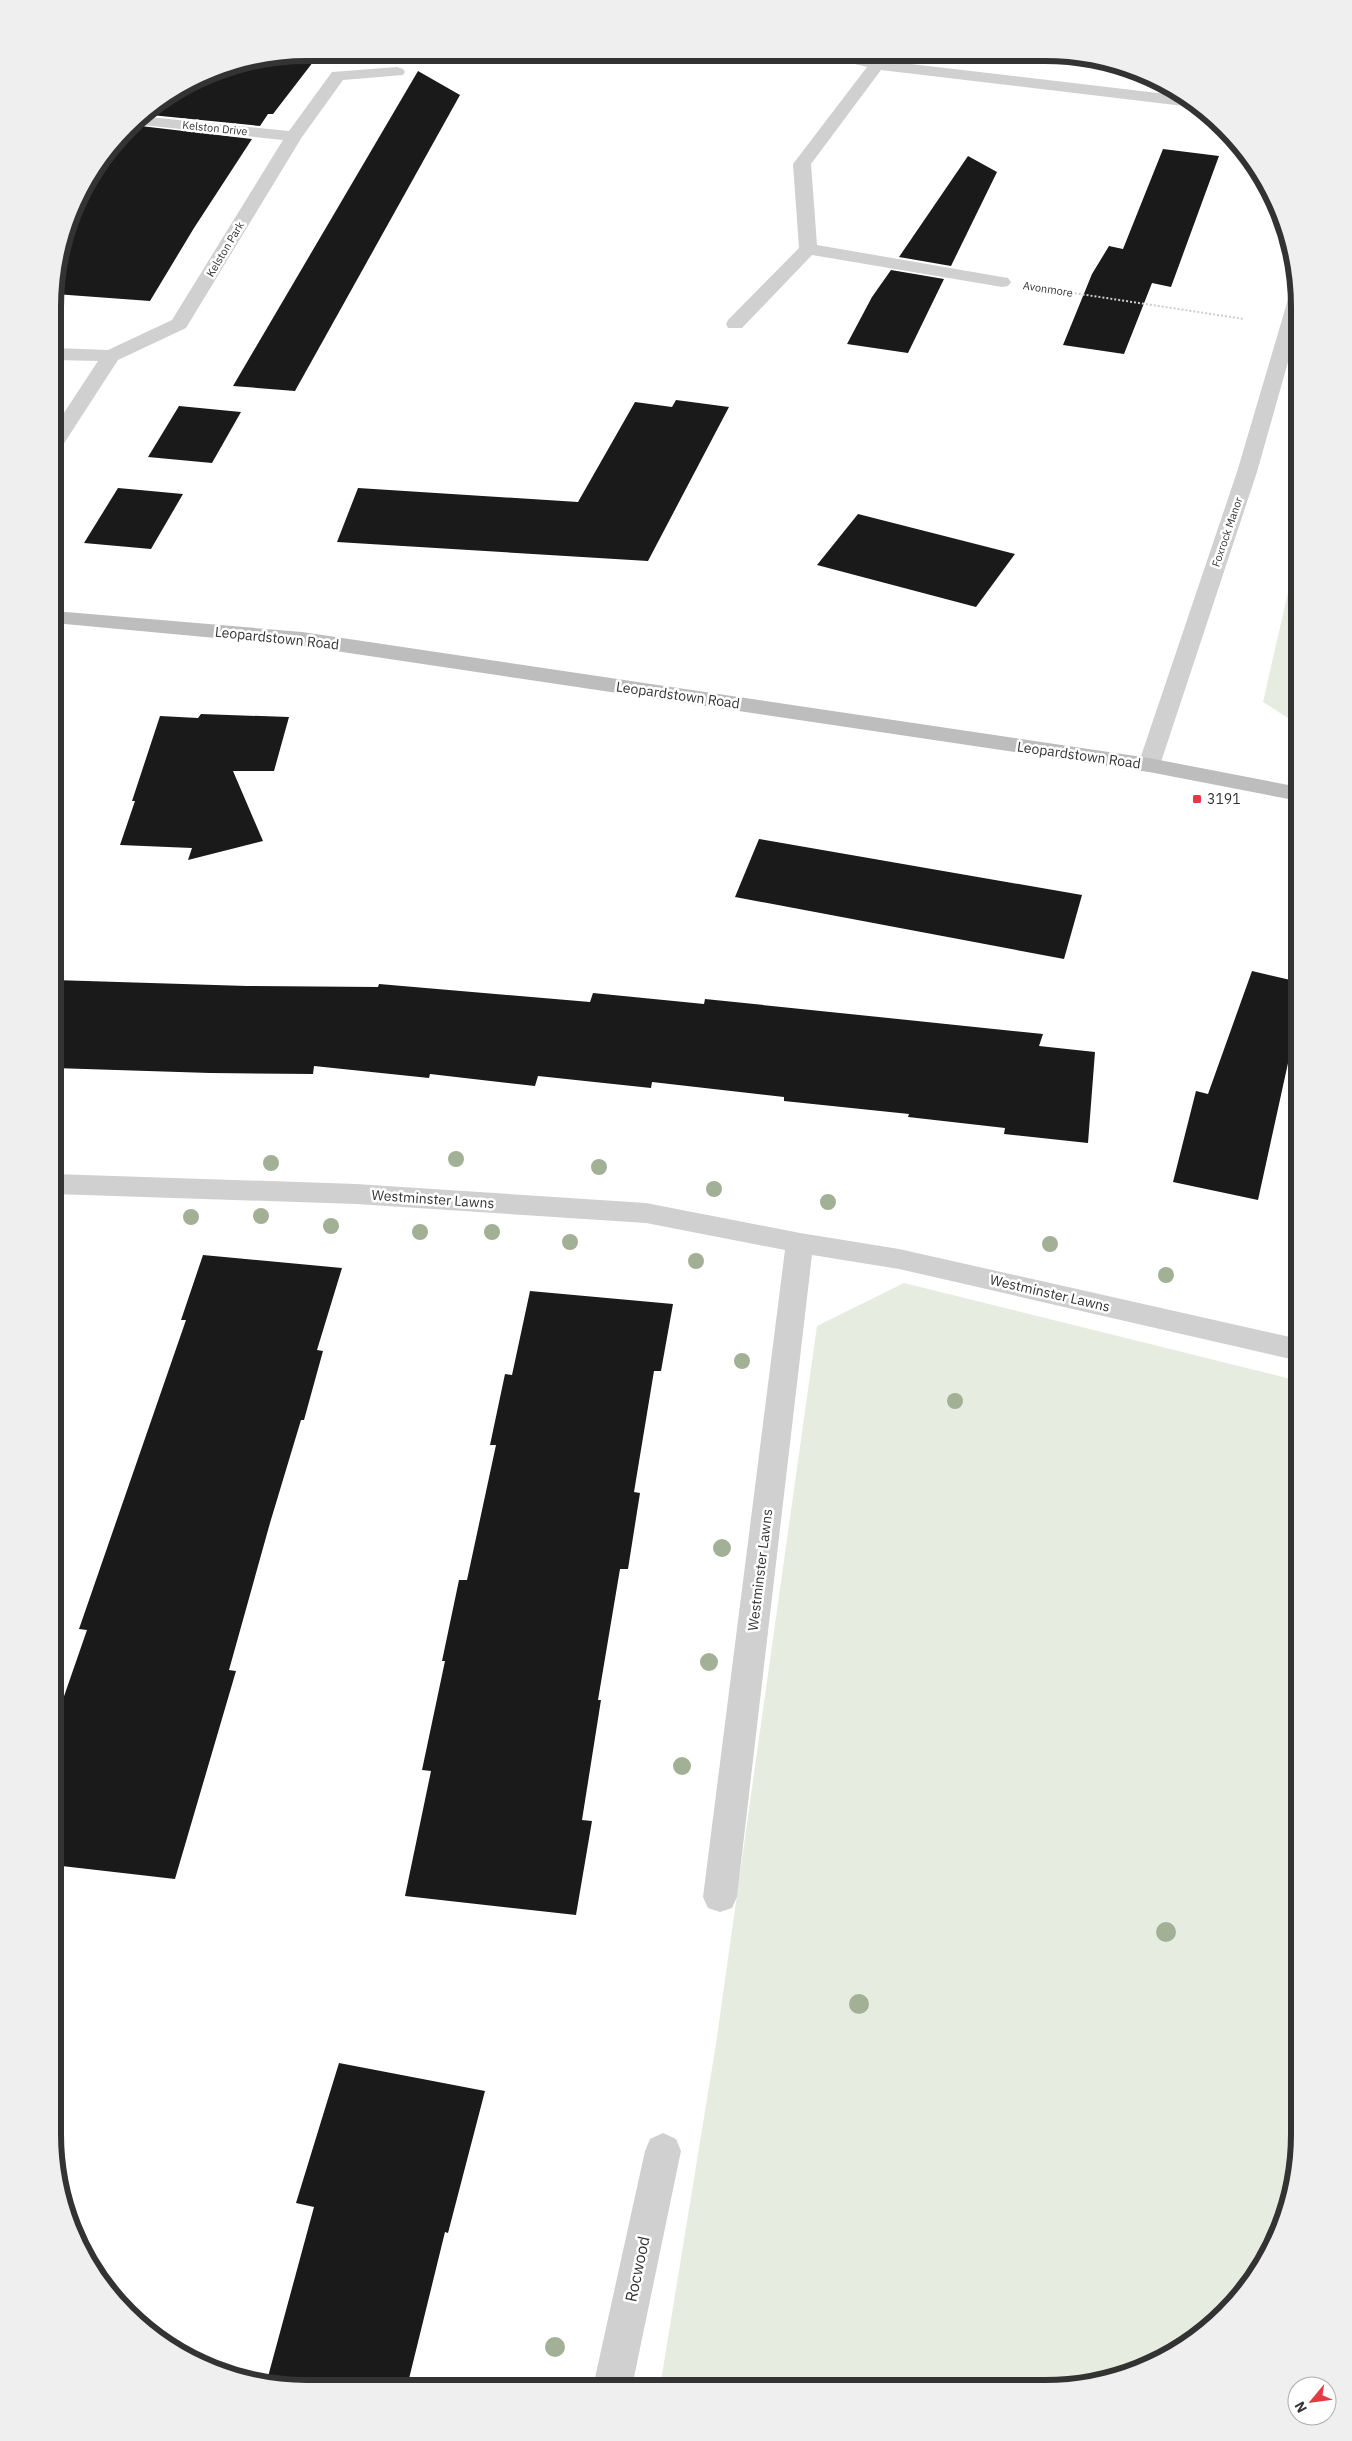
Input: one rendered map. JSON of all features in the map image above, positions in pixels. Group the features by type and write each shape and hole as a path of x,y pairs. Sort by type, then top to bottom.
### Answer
{"main road":[{"name":"Leopardstown Road","path":"61,618 302,639 1149,765 1291,792"}],"street":[{"path":"861,61 877,65 1177,100"},
{"path":"735,324 808,249 802,164 877,65"},
{"name":"Kelston Park","path":"111,356 179,324 294,136 338,74 397,72"},
{"name":"Kelston Drive","path":"146,121 294,136"},
{"path":"808,249 1002,282"},
{"name":"Foxrock Manor","path":"1149,765 1247,472 1291,319"},
{"path":"61,354 111,356"},
{"path":"61,433 111,356"},
{"name":"Westminster Lawns","path":"61,1192 356,1194 646,1213 800,1243 899,1259 1291,1348"},
{"name":"Westminster Lawns","path":"720,1897 800,1243"},
{"name":"Rocwood","path":"614,2380 663,2151"}],"path":[{"name":"Avonmore","path":"1002,282 1289,326"}],"shaded area":[{"path":"1291,579 1291,720 1263,702"},
{"path":"904,1283 1291,1379 1291,2134 1289,2166 1278,2213 1272,2228 1258,2257 1240,2284 1219,2308 1195,2329 1168,2347 1124,2367 1077,2378 1045,2380 661,2380 716,2044 817,1326"}],"building":[{"path":"314,61 273,114 268,114 260,126 153,115 184,94 228,74 275,63"},
{"path":"418,71 460,95 295,391 233,386"},
{"path":"141,126 252,139 194,228 150,301 62,294 63,275 74,228 94,184 112,157"},
{"path":"1163,149 1219,156 1171,287 1152,283 1124,354 1063,345 1092,274 1109,246 1123,249"},
{"path":"968,156 997,172 951,266 899,257"},
{"path":"891,270 944,279 908,353 847,344 872,297"},
{"path":"676,400 729,407 648,561 337,542 358,488 578,502 635,402 672,407"},
{"path":"179,406 241,412 212,463 148,457"},
{"path":"118,488 183,494 151,549 84,543"},
{"path":"858,514 1015,554 976,607 817,565"},
{"path":"201,714 289,717 274,771 233,771 263,841 188,860 192,848 120,845 135,801 132,801 160,716 198,718"},
{"path":"759,839 1082,895 1064,959 735,897"},
{"path":"1252,971 1291,980 1291,1054 1258,1200 1173,1182 1196,1091 1208,1094"},
{"path":"61,980 247,986 378,987 379,984 590,1002 593,993 704,1004 705,999 1043,1034 1039,1046 1095,1052 1088,1143 1004,1134 1005,1128 908,1117 909,1114 784,1101 784,1097 652,1082 651,1088 538,1076 535,1086 430,1074 429,1078 314,1066 313,1074 61,1068"},
{"path":"203,1255 342,1268 317,1350 323,1351 304,1420 301,1420 270,1523 229,1670 236,1671 175,1879 61,1866 61,1705 87,1630 79,1629 186,1320 181,1320"},
{"path":"530,1291 673,1304 661,1371 654,1371 634,1492 640,1493 628,1569 620,1569 598,1700 601,1700 582,1820 592,1821 576,1915 405,1896 431,1771 422,1770 445,1661 442,1661 459,1580 467,1580 496,1445 490,1445 505,1374 512,1375"},
{"path":"339,2063 485,2091 448,2233 445,2232 409,2380 307,2380 268,2377 314,2207 296,2203"}],"place":[{"name":"3191","path":"1197,799"}]}
